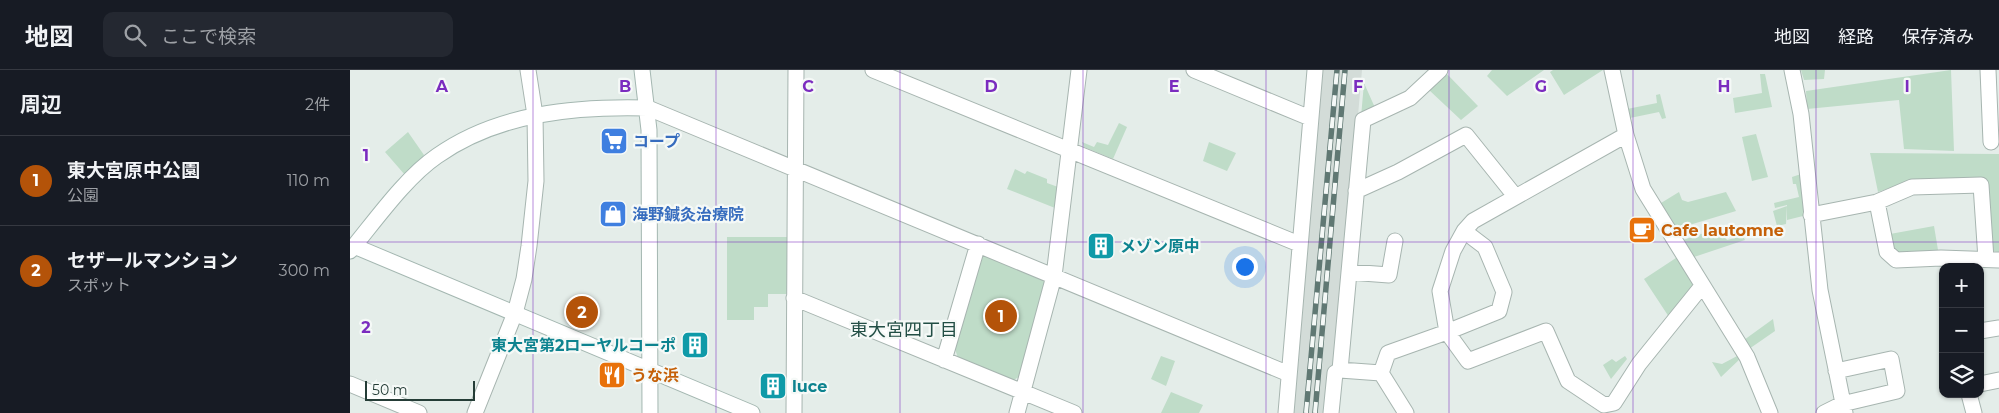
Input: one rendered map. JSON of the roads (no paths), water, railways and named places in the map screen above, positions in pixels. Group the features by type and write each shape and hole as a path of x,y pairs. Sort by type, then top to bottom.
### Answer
{"street":[{"path":"475,413 515,313 524,279 534,214 536,181 535,115 528,70"},
{"path":"642,70 648,108 650,413"},
{"path":"794,413 796,70"},
{"path":"873,70 1299,244"},
{"path":"1017,413 1054,276 1079,70"},
{"path":"1194,70 1310,118"},
{"path":"1286,413 1315,70"},
{"path":"1340,370 1363,120 1410,98 1440,70"},
{"path":"1612,70 1626,135 1643,189 1747,357 1770,413"},
{"path":"1792,70 1802,114 1820,290 1844,408"},
{"path":"1988,70 1991,142"},
{"path":"752,413 515,313 351,247 413,177 437,156 486,129 535,115 602,108 648,108 1290,374"},
{"path":"1356,191 1398,172 1466,135 1515,196"},
{"path":"1626,135 1473,221 1464,231 1453,251 1440,291 1448,332 1468,361 1546,331 1568,381 1604,405 1614,404 1639,364 1702,286"},
{"path":"1811,215 1877,202 1912,187 1981,185 1992,260 1942,262 1896,260 1887,252 1877,202"},
{"path":"1381,373 1388,353 1448,332 1499,311 1504,292 1485,247 1464,231"},
{"path":"1349,272 1389,274 1395,241"},
{"path":"944,360 978,244"},
{"path":"794,298 1074,413"},
{"path":"1984,330 1999,328"},
{"path":"1824,413 1897,391 1891,359 1836,371"},
{"path":"1331,413 1335,373 1340,370 1381,373"},
{"path":"1381,373 1406,413"},
{"path":"1984,383 1999,380"},
{"path":"350,384 419,413"},
{"path":"1970,398 1974,413"}],"railway":[{"path":"1306,413 1337,70"},
{"path":"1315,413 1345,70"}],"place":[{"name":"コープ","path":"614,141"},
{"name":"海野鍼灸治療院","path":"613,214"},
{"name":"Cafe lautomne","path":"1642,230"},
{"name":"メゾン原中","path":"1101,246"},
{"name":"セザールマンション","path":"582,312"},
{"name":"東大宮原中公園","path":"1001,316"},
{"name":"東大宮第2ローヤルコーポ","path":"695,345"},
{"name":"うな浜","path":"612,375"},
{"name":"luce","path":"773,386"}],"district":[{"name":"東大宮四丁目","path":"904,330"}]}
